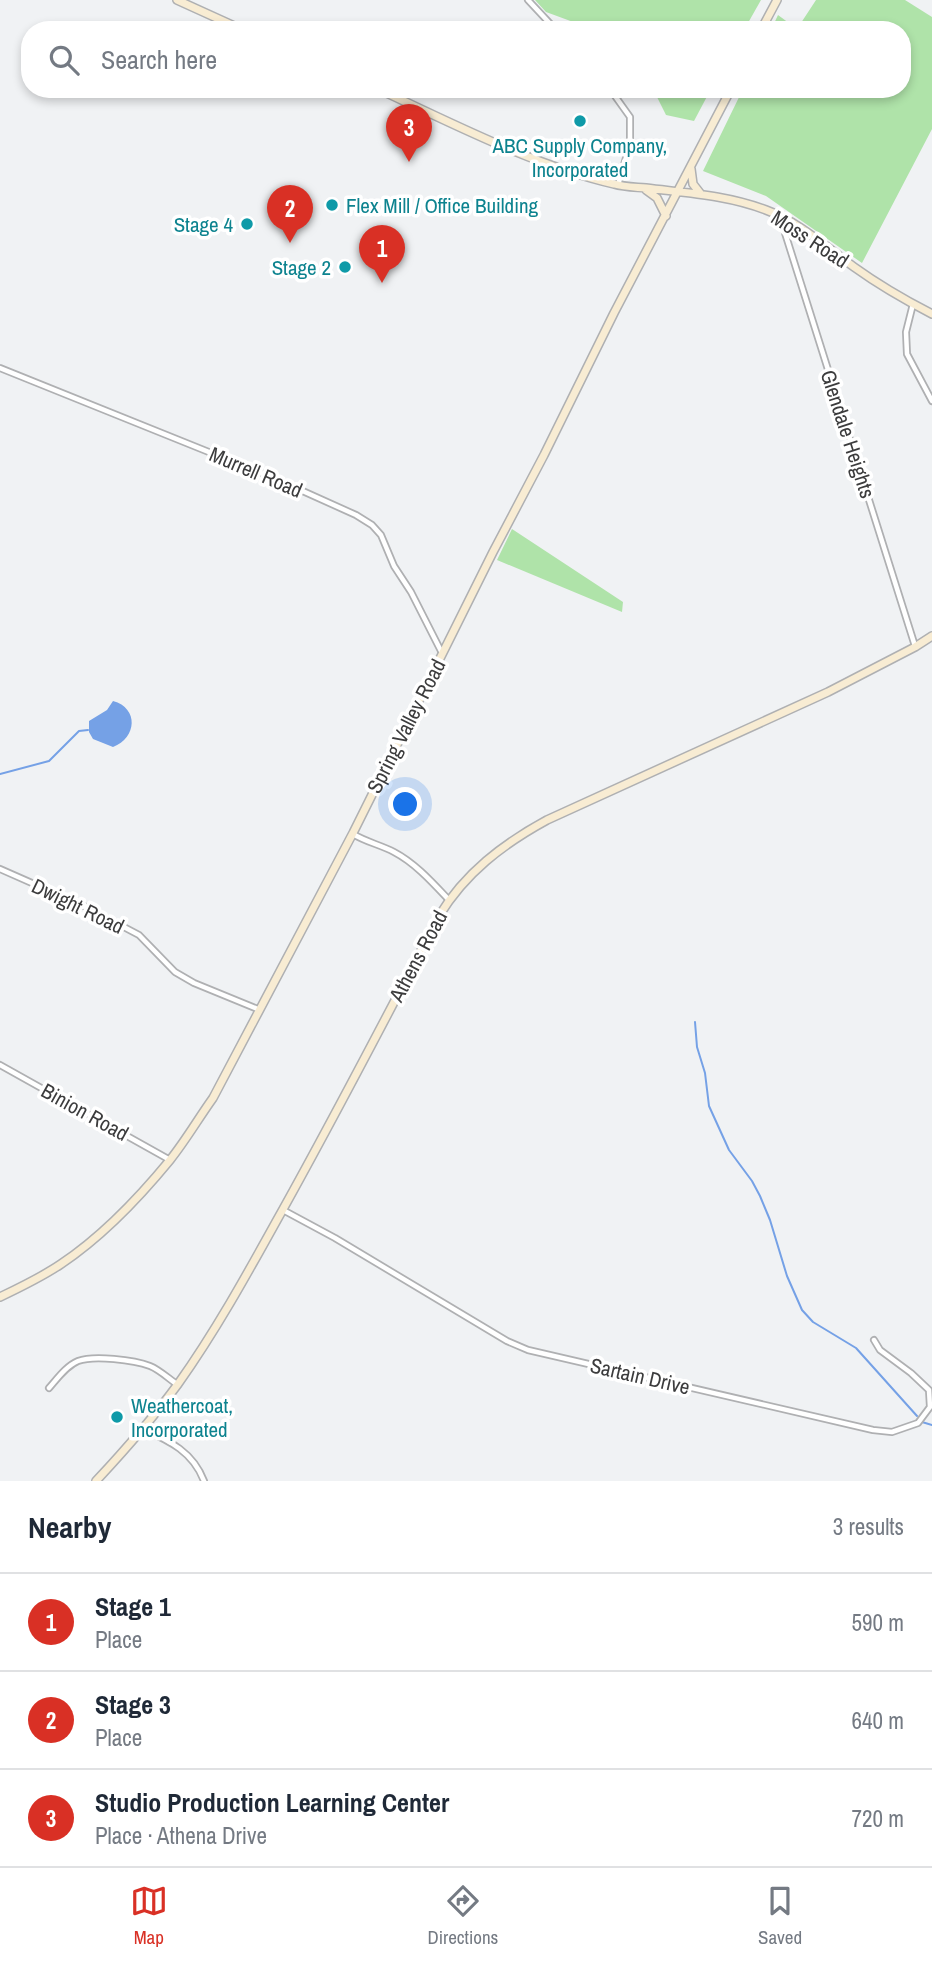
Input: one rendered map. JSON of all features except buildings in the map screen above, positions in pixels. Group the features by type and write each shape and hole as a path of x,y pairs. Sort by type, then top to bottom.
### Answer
{"street":[{"path":"177,0 223,21"},
{"path":"528,0 548,21"},
{"path":"766,21 776,0"},
{"name":"Moss Road","path":"398,98 539,160 588,178 618,186 700,194 766,210 795,224 858,270 912,304 932,313"},
{"path":"616,98 630,117 630,144 618,186"},
{"name":"Spring Valley Road","path":"0,1297 35,1280 71,1257 118,1218 170,1160 213,1098 353,833 493,551 726,98"},
{"path":"691,167 693,184 700,194"},
{"path":"643,187 657,198 666,215"},
{"name":"Glendale Heights","path":"786,220 785,233 915,647"},
{"path":"912,304 906,332 907,354 932,401"},
{"name":"Murrell Road","path":"0,368 276,479 356,515 372,525 382,535 394,566 411,592 442,654"},
{"name":"Athens Road","path":"96,1481 178,1385 208,1340 283,1210 449,900 470,876 508,843 547,820 804,703 932,636"},
{"path":"353,833 407,860 449,900"},
{"name":"Dwight Road","path":"0,869 84,906 139,935 175,972 194,983 260,1010"},
{"name":"Binion Road","path":"0,1065 170,1160"},
{"name":"Sartain Drive","path":"283,1210 507,1341 528,1350 873,1430 892,1432 918,1423 930,1407 929,1390 880,1350 874,1340"},
{"path":"49,1388 62,1373 78,1361 103,1358 152,1366 178,1385"},
{"path":"142,1429 186,1452 200,1470 204,1481"}],"green space":[{"path":"535,0 761,0 749,21 570,21 546,12"},
{"path":"816,0 905,0 932,17 932,129 862,263 766,196 703,171 739,98 911,98 911,21 802,21"},
{"path":"778,15 786,21 775,21"},
{"path":"658,98 706,98 694,121 666,115"},
{"path":"512,529 623,602 622,612 497,560"}],"water":[{"path":"113,701 127,710 132,723 127,737 113,747 93,739 89,732 89,721 107,710"}],"waterway":[{"path":"0,774 49,761 79,731 88,730"},
{"path":"695,1022 697,1047 705,1073 709,1106 729,1150 760,1196 787,1276 802,1310 813,1322 856,1348 917,1416"},
{"path":"922,1422 932,1425"}],"place":[{"name":"ABC Supply Company, Incorporated","path":"580,121"},
{"name":"Studio Production Learning Center","path":"409,162"},
{"name":"Flex Mill / Office Building","path":"332,205"},
{"name":"Stage 4","path":"247,224"},
{"name":"Stage 3","path":"290,243"},
{"name":"Stage 2","path":"345,267"},
{"name":"Stage 1","path":"382,283"},
{"name":"Weathercoat, Incorporated","path":"117,1417"}]}
